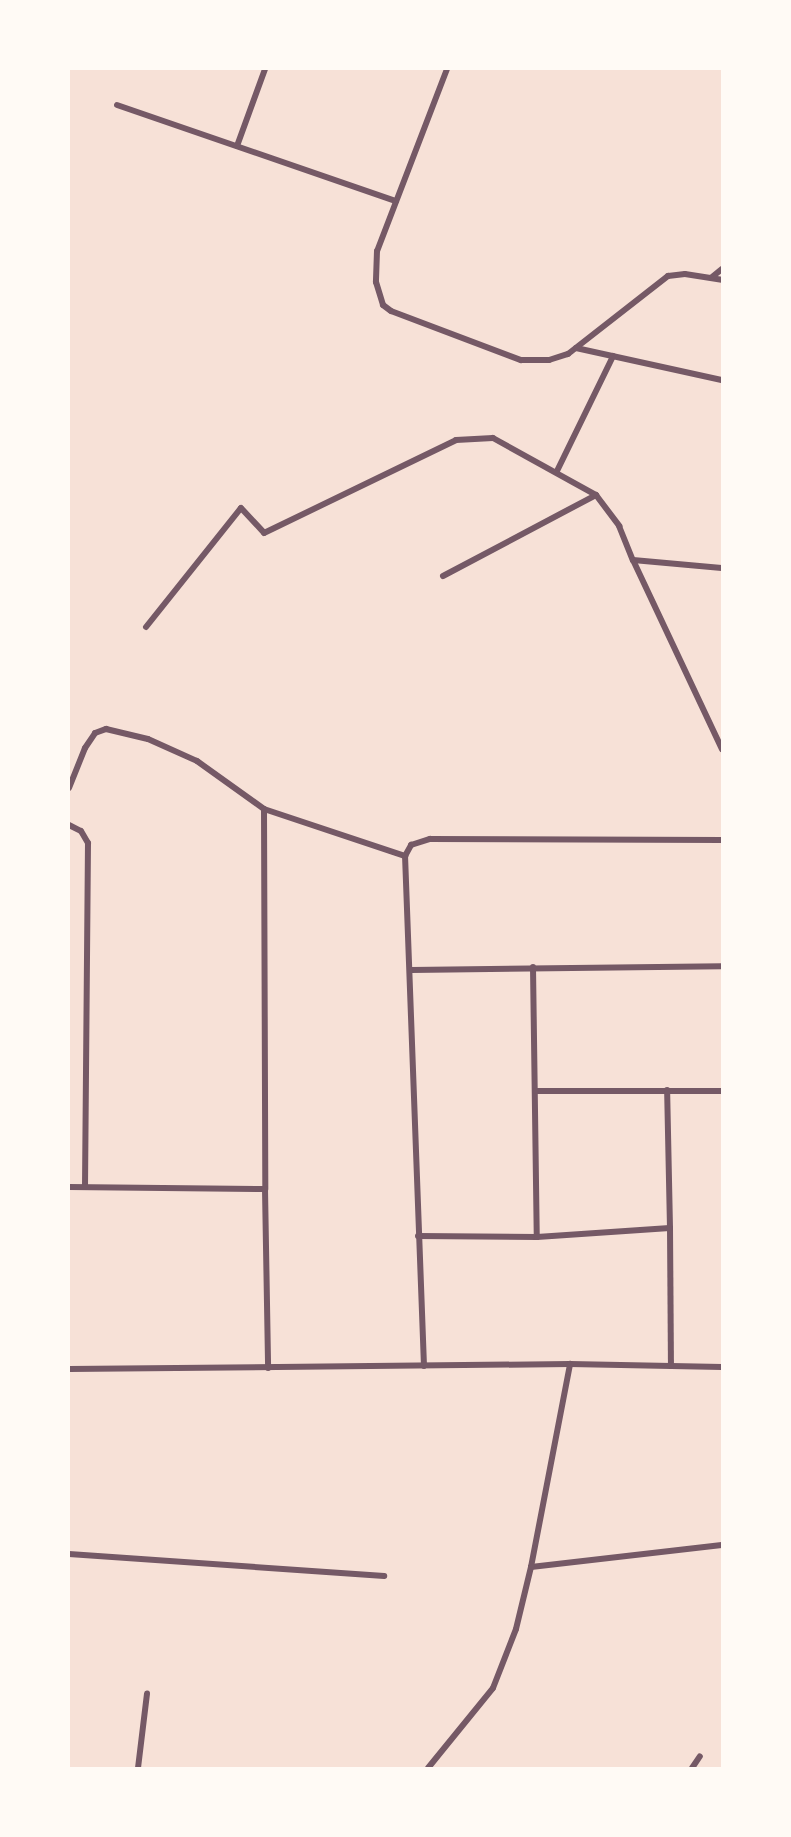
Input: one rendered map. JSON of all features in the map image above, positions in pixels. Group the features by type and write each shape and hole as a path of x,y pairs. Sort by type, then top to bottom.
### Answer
{"street":[{"path":"237,146 265,69"},
{"path":"447,69 377,251 376,282 383,305 391,311 521,360 549,360 568,354 668,276 685,274 722,280"},
{"path":"117,105 396,201"},
{"path":"712,277 722,268"},
{"path":"576,348 722,380"},
{"path":"557,471 613,356"},
{"path":"146,627 241,508 264,533 456,440 494,438 557,471 596,495 619,526 722,749"},
{"path":"443,576 596,495"},
{"path":"633,560 722,568"},
{"path":"69,788 85,748 95,733 105,729 148,739 197,761 264,808 405,856"},
{"path":"264,808 268,1368"},
{"path":"69,825 81,831 88,843 85,1187"},
{"path":"424,1366 405,856 411,845 430,839 722,840"},
{"path":"411,970 722,966"},
{"path":"533,967 537,1237"},
{"path":"667,1090 671,1366"},
{"path":"536,1091 722,1091"},
{"path":"69,1187 265,1189"},
{"path":"418,1236 537,1237 670,1228"},
{"path":"69,1369 570,1364 722,1367"},
{"path":"428,1768 493,1688 516,1629 531,1567 570,1364"},
{"path":"531,1567 722,1545"},
{"path":"69,1554 384,1576"},
{"path":"138,1768 147,1694"},
{"path":"692,1768 700,1756"}]}
